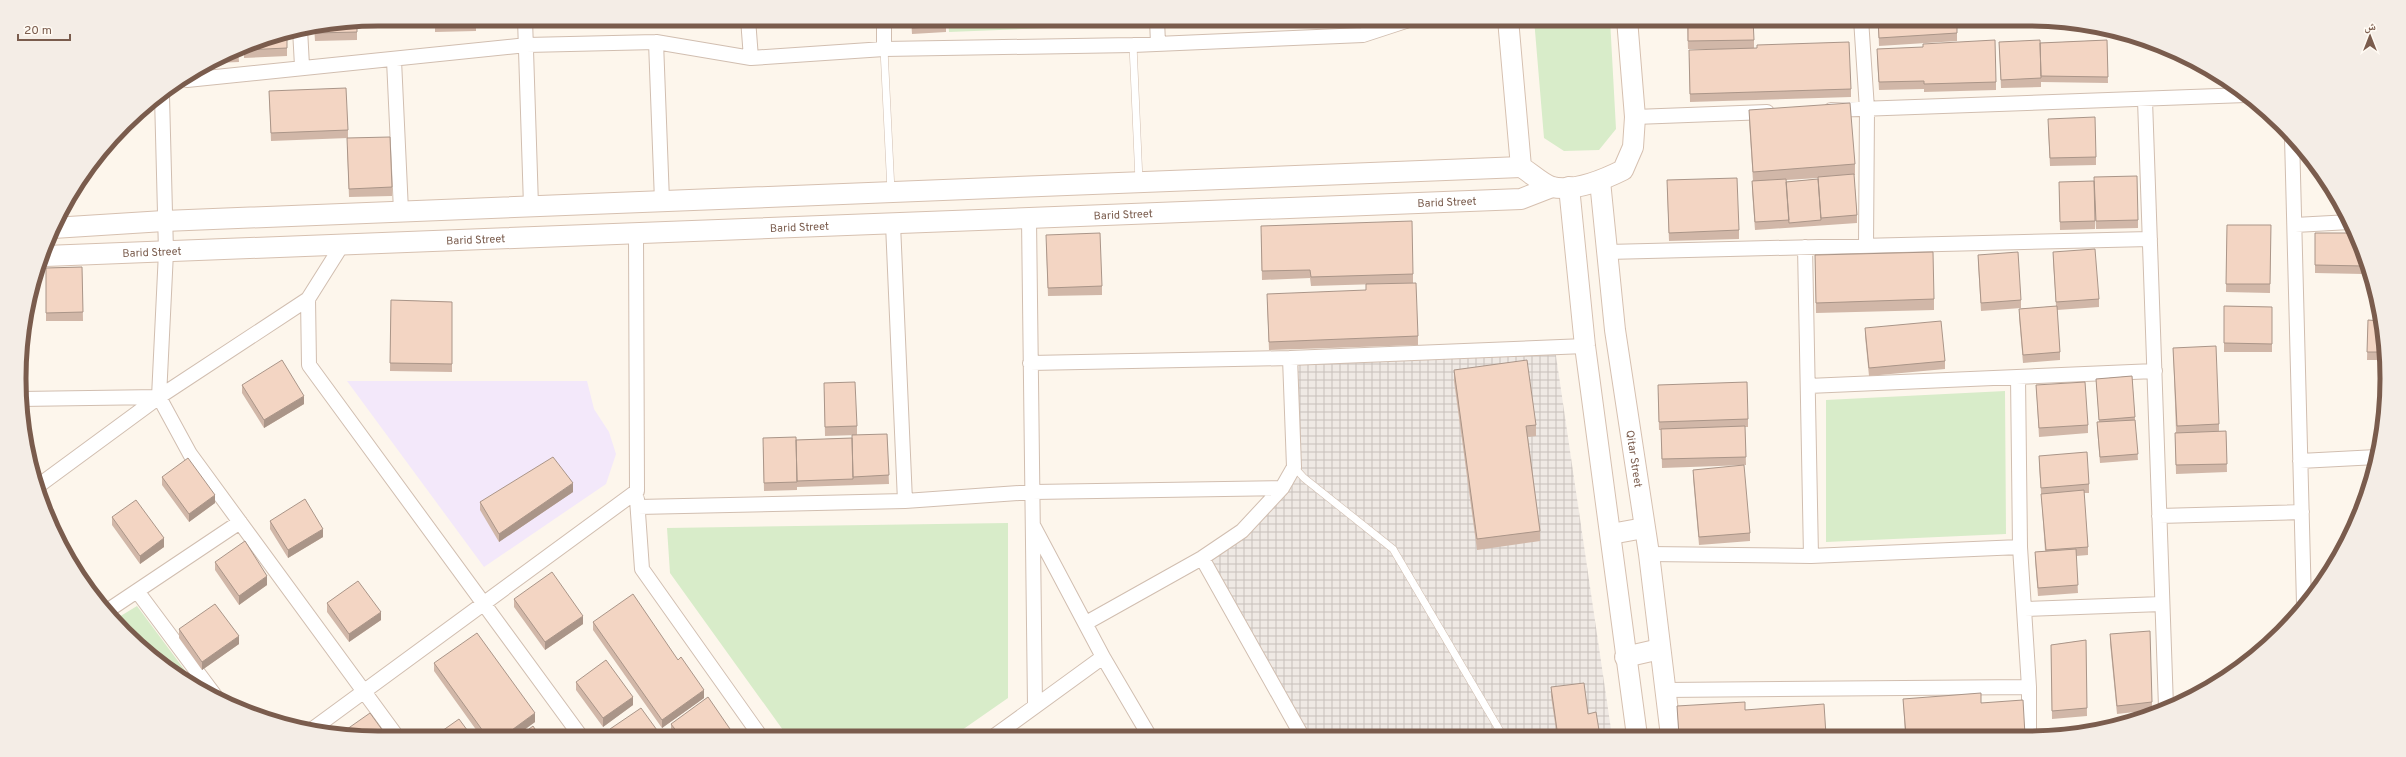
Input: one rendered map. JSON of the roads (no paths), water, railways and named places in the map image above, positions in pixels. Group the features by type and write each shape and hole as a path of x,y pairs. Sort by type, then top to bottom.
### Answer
{"main road":[{"path":"1509,26 1521,167"},
{"name":"Barid Street","path":"48,256 1520,199 1561,187 1600,181 1623,170 1633,147 1635,117 1628,26"},
{"path":"60,228 164,221 1521,167 1561,187 1585,346 1611,534 1625,656 1636,731"},
{"name":"Qitar Street","path":"1600,181 1615,330 1649,554 1669,731"},
{"path":"1611,534 1644,528"},
{"path":"1625,656 1660,649"}],"street":[{"path":"526,26 531,206"},
{"path":"749,26 751,58"},
{"path":"884,26 884,49"},
{"path":"1157,26 1158,44"},
{"path":"192,80 302,66 394,60 527,45 656,42 751,58 884,49 1133,45 1363,35 1391,26"},
{"path":"1861,26 1867,109 1866,246"},
{"path":"300,35 302,66"},
{"path":"656,42 662,201"},
{"path":"394,60 401,212"},
{"path":"1819,111 2237,95"},
{"path":"162,100 166,252 160,397 190,454 393,731"},
{"path":"2145,100 2166,702"},
{"path":"1635,117 1779,112"},
{"path":"2292,145 2304,597"},
{"path":"1029,219 1035,705"},
{"path":"2295,225 2344,222"},
{"path":"893,224 906,502"},
{"path":"636,234 637,491 642,569 757,731"},
{"path":"1607,252 2150,239"},
{"path":"42,483 160,397 308,299 342,245"},
{"path":"1805,247 1812,556"},
{"path":"308,299 309,365 577,731"},
{"path":"1030,362 1290,358 1585,346"},
{"path":"1086,623 1202,558 1242,531 1282,488 1294,467 1290,358"},
{"path":"1808,386 2154,371"},
{"path":"2018,377 2020,547 2029,687 2029,731"},
{"path":"27,399 160,397"},
{"path":"2300,462 2371,457"},
{"path":"638,507 906,502 1033,492 1282,488"},
{"path":"318,725 637,491"},
{"path":"2160,516 2302,512"},
{"path":"111,608 240,522"},
{"path":"1033,525 1103,657 1146,731"},
{"path":"1649,554 1812,556 2020,547"},
{"path":"1202,558 1299,731"},
{"path":"137,591 209,688"},
{"path":"2024,609 2162,604"},
{"path":"1001,731 1103,657"},
{"path":"1664,690 2029,687"}],"lane":[{"path":"1133,45 1139,182"},
{"path":"884,49 891,191"},
{"path":"1294,467 1304,478 1393,549 1500,731"}]}
